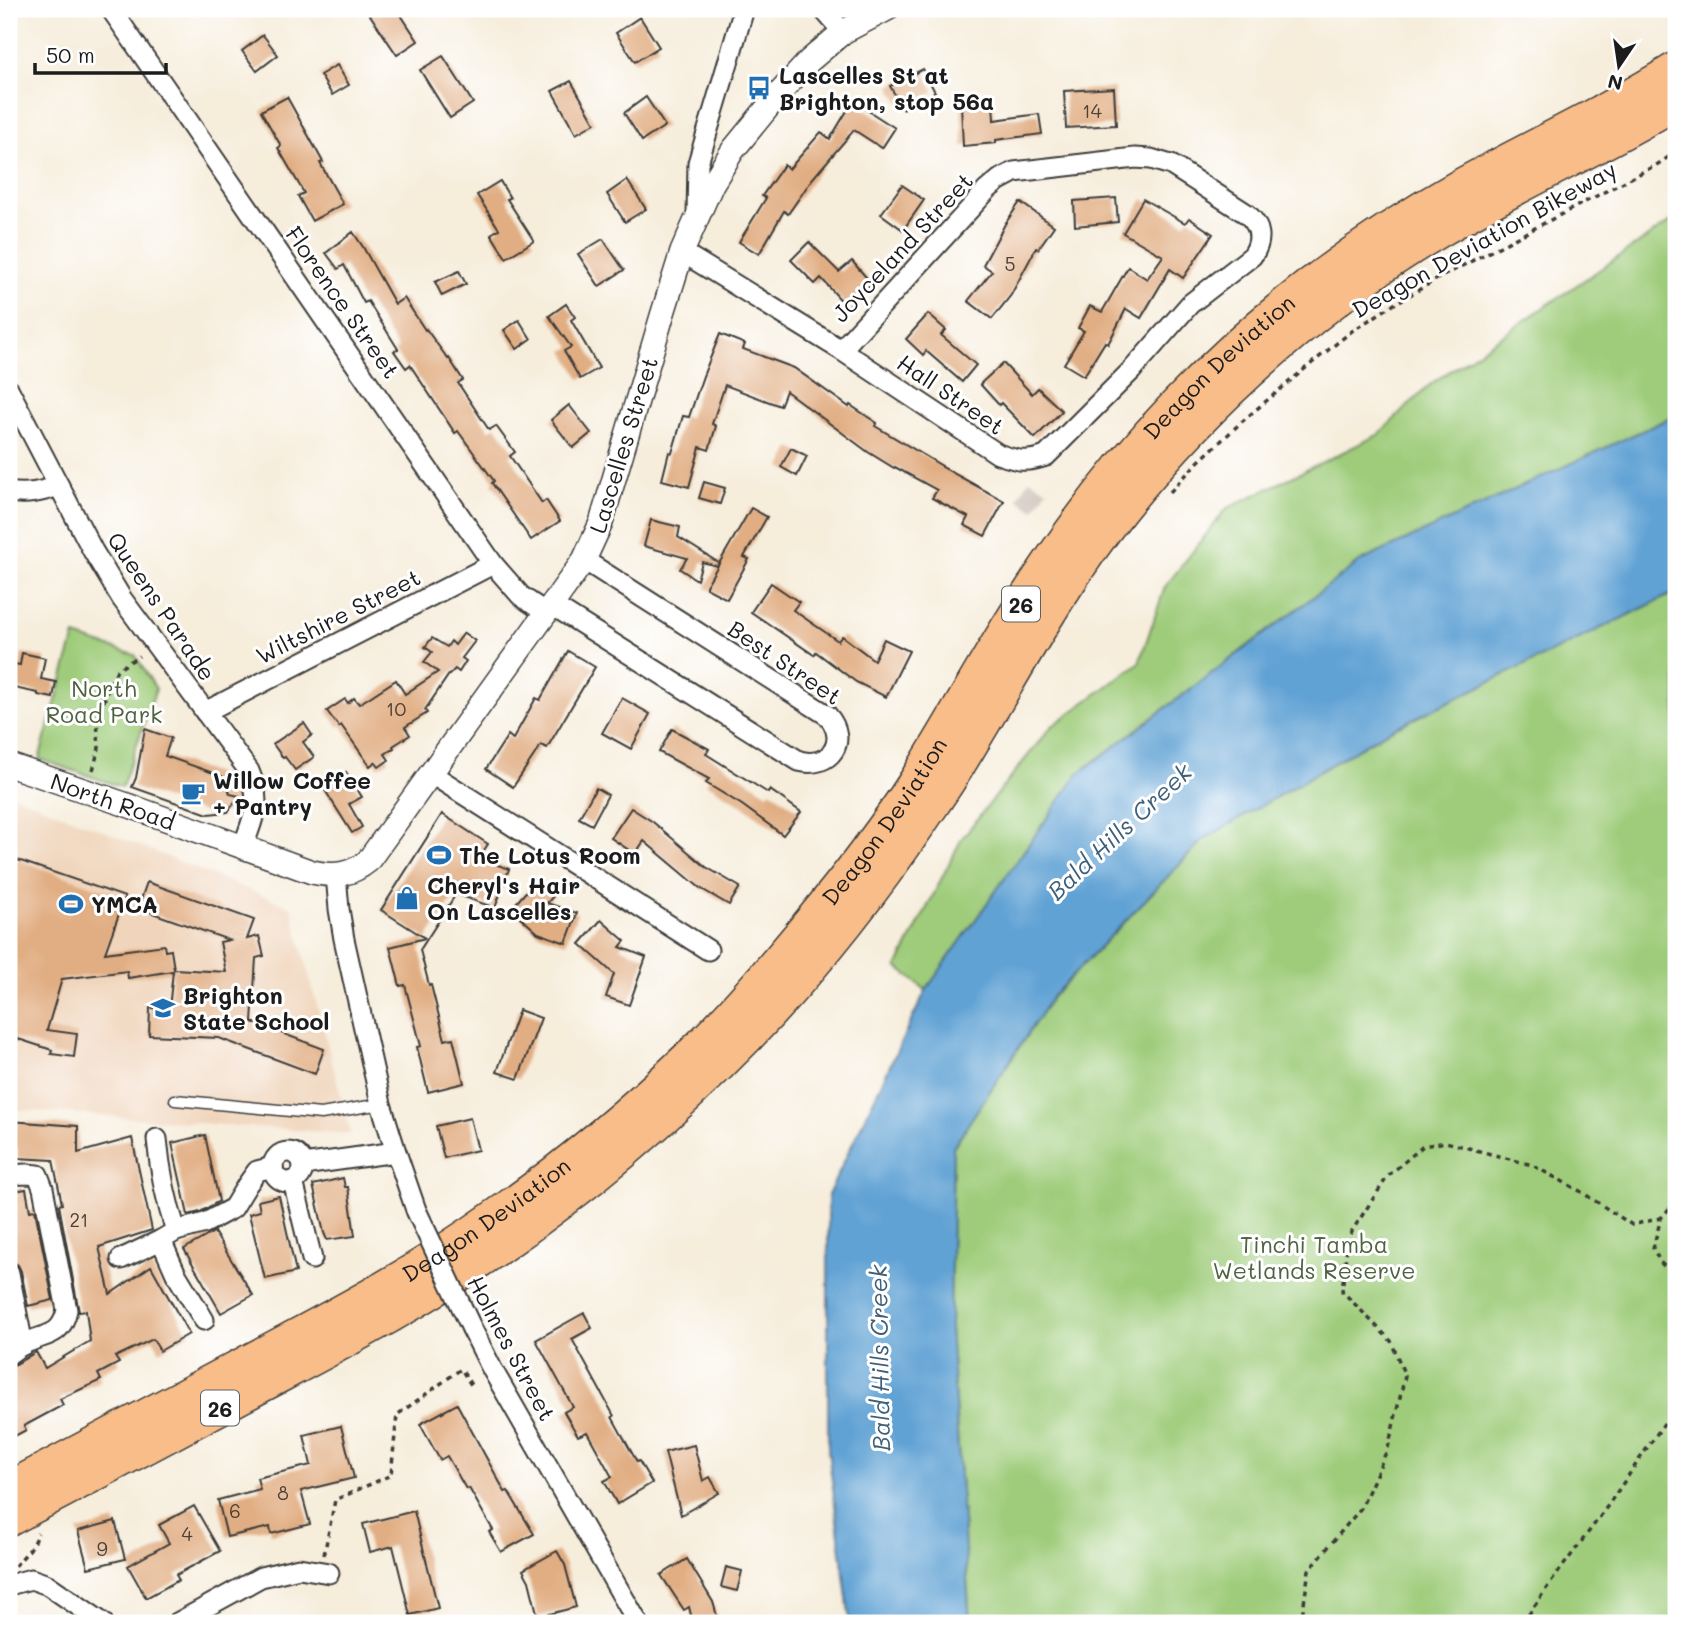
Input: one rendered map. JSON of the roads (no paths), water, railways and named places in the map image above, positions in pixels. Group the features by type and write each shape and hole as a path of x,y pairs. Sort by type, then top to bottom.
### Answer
{"highway":[{"name":"Deagon Deviation","path":"9,1488 343,1310 414,1269 528,1192 635,1106 692,1053 743,1000 872,844 915,781 1009,624 1065,540 1132,454 1184,396 1275,312 1367,243 1459,186 1613,105 1676,68"},
{"name":"Deagon Deviation","path":"9,1520 353,1338 419,1300 510,1241 610,1164 676,1107 747,1037 809,971 852,918 906,845 956,770 1077,570 1120,512 1216,404 1319,313 1400,256 1482,206 1676,103"}],"street":[{"name":"Florence Street","path":"111,9 493,564 521,596 549,609"},
{"path":"697,219 698,163 744,9"},
{"path":"822,9 843,32"},
{"name":"Lascelles Street","path":"336,875 357,870 368,861 584,560 601,523 682,252 712,184 733,150 810,61 843,32 887,9"},
{"name":"Joyceland Street","path":"841,350 987,190 1014,172 1135,158 1151,159 1171,165 1248,214 1259,230 1259,240"},
{"name":"Hall Street","path":"682,252 841,350 998,454 1029,461 1046,456 1063,440 1132,370 1191,304 1252,256 1258,248 1259,240"},
{"name":"Queens Parade","path":"9,390 93,551 122,599 249,771 254,783 257,805 243,847"},
{"path":"9,492 33,493 59,486"},
{"name":"Best Street","path":"549,609 799,761 820,761 830,754 838,734 835,723 827,715 584,560"},
{"name":"Wiltshire Street","path":"205,712 493,564"},
{"name":"North Road","path":"9,765 312,872 336,875"},
{"path":"430,773 708,950"},
{"name":"Holmes Street","path":"336,875 344,939 381,1104 416,1210 492,1368 638,1623"},
{"path":"157,1139 176,1274 204,1320"},
{"path":"121,1259 233,1208 257,1171 273,1167 276,1157 288,1152 299,1157 298,1173 312,1259"},
{"path":"298,1173 396,1152"},
{"path":"9,1175 38,1175 43,1188 67,1310 64,1323 53,1333 16,1350 9,1273"},
{"path":"177,1623 261,1577 299,1568 329,1573"},
{"path":"11,1576 48,1585 103,1623"}],"lane":[{"path":"175,1100 321,1114 381,1104"}],"water":[{"name":"Bald Hills Creek","path":"1676,415 1676,592 1388,731 1203,840 1052,997 953,1147 950,1328 970,1623 850,1623 828,1450 828,1195 926,990 1079,773 1361,561"}],"place":[{"name":"Lascelles St at Brighton, stop 56a","path":"759,88"},
{"name":"Willow Coffee + Pantry","path":"193,793"},
{"name":"The Lotus Room","path":"439,855"},
{"name":"Cheryl's Hair On Lascelles","path":"407,898"},
{"name":"YMCA","path":"71,904"},
{"name":"Brighton State School","path":"163,1008"}],"park label":[{"name":"North Road Park","path":"104,701"},
{"name":"Tinchi Tamba Wetlands Reserve","path":"1314,1257"}]}
